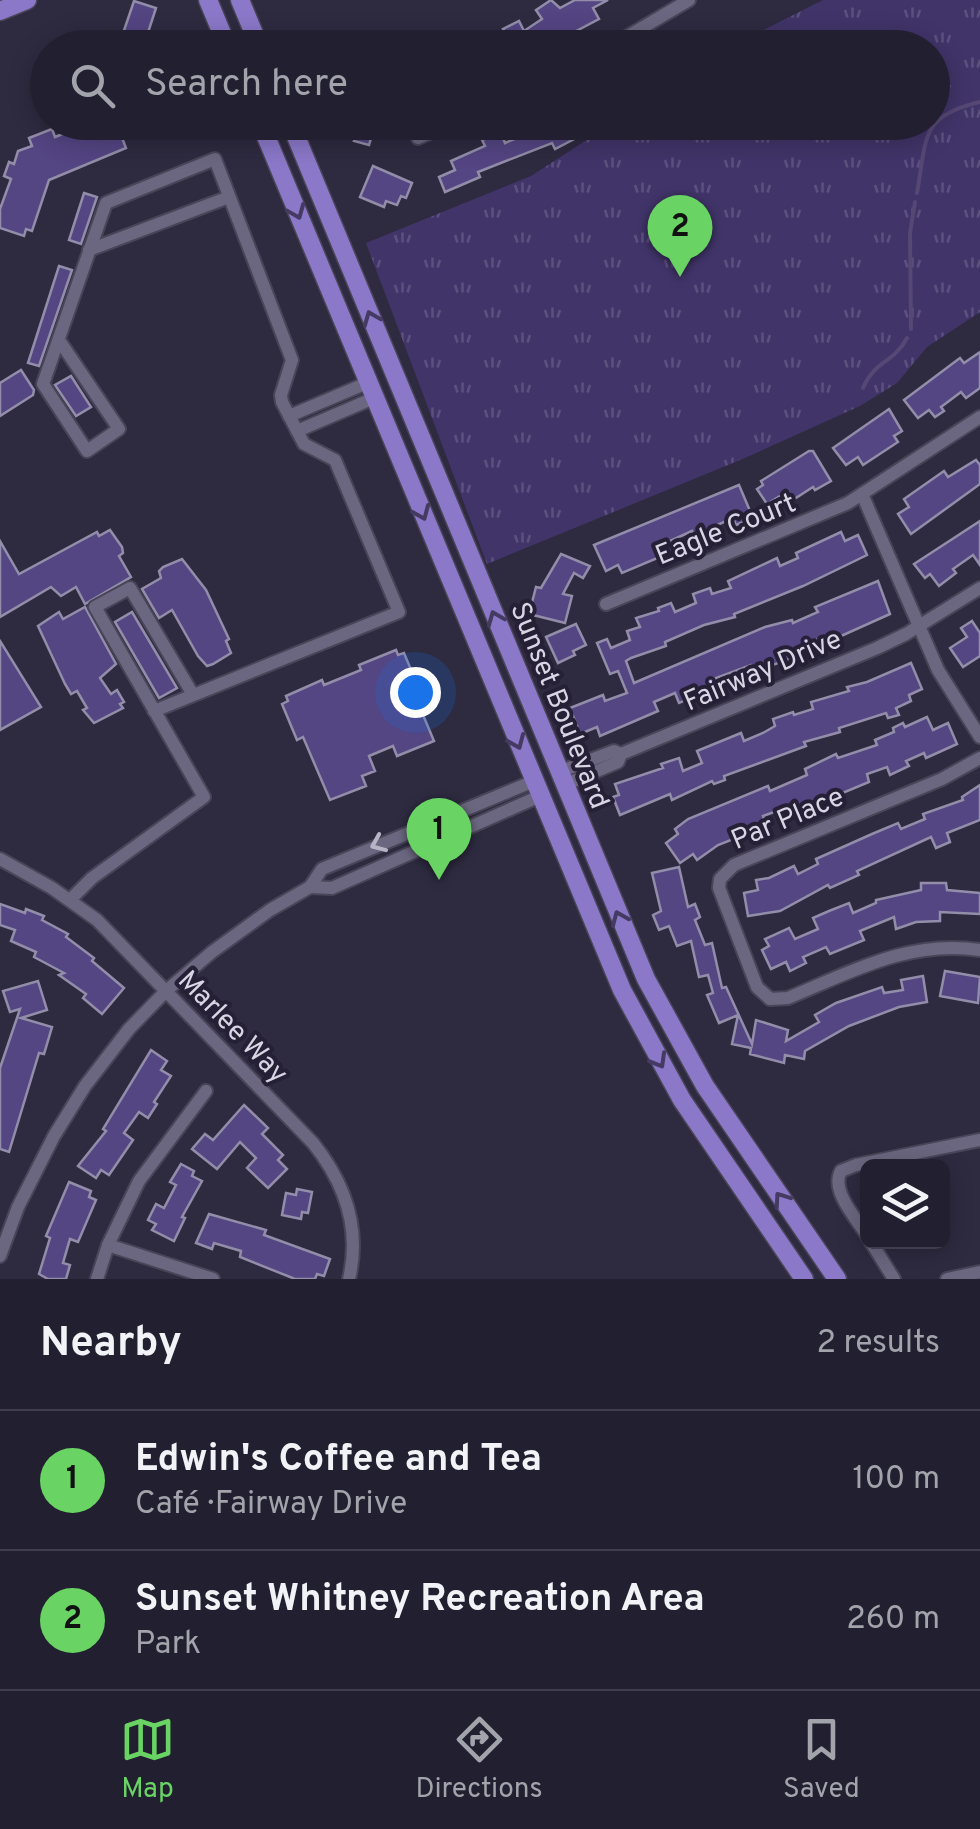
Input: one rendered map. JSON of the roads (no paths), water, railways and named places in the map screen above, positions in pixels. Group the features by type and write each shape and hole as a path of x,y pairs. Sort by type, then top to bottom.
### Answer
{"main road":[{"path":"0,11 27,0"},
{"path":"208,0 220,30"},
{"path":"240,0 252,30"},
{"name":"Sunset Boulevard","path":"267,140 593,927 649,1044 707,1138 804,1279"},
{"name":"Sunset Boulevard","path":"297,140 618,917 672,1031 738,1138 837,1279"},
{"path":"537,789 562,779"}],"street":[{"path":"638,30 688,0"},
{"path":"59,340 119,428 86,452 43,384 106,203 215,160 292,360 281,395 289,416 310,449 335,460 399,612 154,711"},
{"path":"89,250 229,198"},
{"path":"289,416 370,390"},
{"path":"297,431 370,390"},
{"name":"Eagle Court","path":"606,604 835,510 980,418"},
{"path":"862,494 938,670 980,738"},
{"path":"70,900 92,878 202,801 203,792 95,607 130,588 192,693"},
{"name":"Fairway Drive","path":"562,779 614,751 622,754 877,648 980,588"},
{"name":"Par Place","path":"980,758 942,779 734,865 720,879 718,888 758,986 770,999 788,998 902,952 944,946 980,950"},
{"path":"0,1256 18,1207 66,1114 107,1056 166,991 242,929 310,887 322,869 537,789"},
{"path":"310,887 332,888 537,789"},
{"name":"Marlee Way","path":"0,859 70,900 111,933 313,1143 334,1172 352,1220 354,1246 349,1279"},
{"path":"97,1279 108,1244 139,1182 206,1091"},
{"path":"889,1159 980,1140"},
{"path":"860,1165 842,1172 837,1181 838,1190 860,1225"},
{"path":"108,1244 212,1279"},
{"path":"875,1249 894,1279"},
{"path":"947,1279 980,1272"}],"waterway":[{"path":"950,113 980,102"},
{"path":"917,193 926,140"},
{"path":"911,329 910,233 915,202"},
{"path":"863,388 873,372 907,338"}],"place":[{"name":"Sunset Whitney Recreation Area","path":"680,277"},
{"name":"Edwin's Coffee and Tea","path":"439,880"}]}
